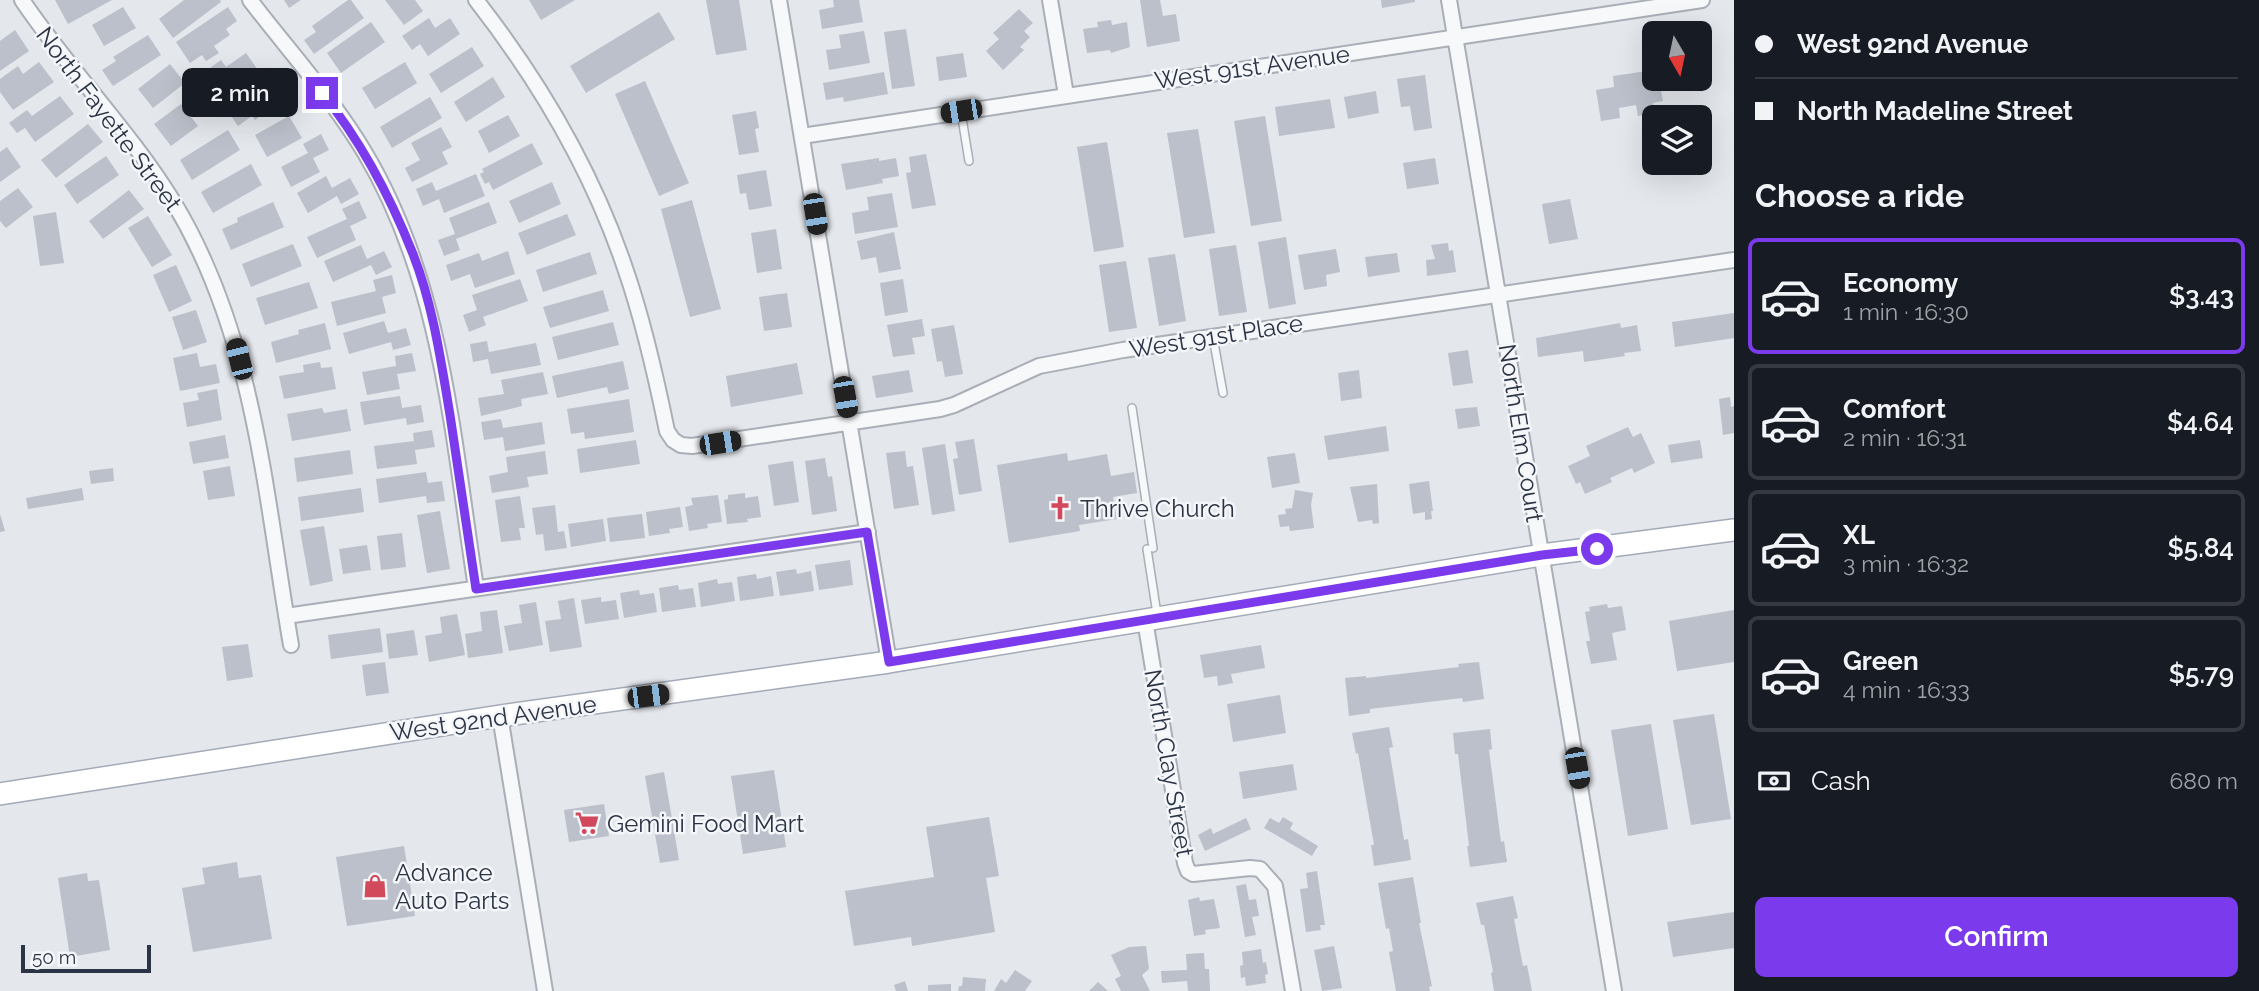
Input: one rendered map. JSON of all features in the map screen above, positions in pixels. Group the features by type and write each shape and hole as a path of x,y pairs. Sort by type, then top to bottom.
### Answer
{"main road":[{"name":"West 92nd Avenue","path":"0,794 500,716 889,662 1542,555 1734,530"}],"street":[{"name":"North Fayette Street","path":"22,0 149,166 187,225 213,277 233,332 253,412 291,645"},
{"path":"250,0 337,112 365,153 414,256 431,315 442,368 476,589"},
{"name":"West 91st Place","path":"476,0 514,48 536,82 563,128 609,225 644,333 667,432 681,445 706,444 954,405 1039,366 1213,336 1734,260"},
{"path":"779,0 889,662"},
{"path":"1051,0 1066,95"},
{"name":"North Elm Court","path":"1449,0 1614,991"},
{"name":"West 91st Avenue","path":"802,136 1702,0"},
{"path":"286,616 867,532"},
{"name":"North Clay Street","path":"1151,619 1188,871 1193,874 1250,867 1259,869 1269,877 1278,896 1293,991"},
{"path":"500,716 545,991"}],"lane":[{"path":"961,111 969,161"},
{"path":"1213,336 1223,393"},
{"path":"1132,408 1150,549 1151,619"}],"building":[{"path":"55,0 112,0 68,24"},
{"path":"184,0 221,2 173,38 159,19"},
{"path":"284,0 301,0 289,8"},
{"path":"351,0 364,18 314,54 304,40 316,32 312,26"},
{"path":"385,0 415,0 423,11 404,25"},
{"path":"529,0 575,0 541,20"},
{"path":"706,0 739,0 747,50 716,55"},
{"path":"833,0 859,0 863,22 822,29 819,10 834,7"},
{"path":"1140,0 1160,0 1163,16 1176,14 1180,41 1147,47"},
{"path":"1381,0 1415,0 1415,2 1382,8"},
{"path":"123,7 136,28 104,46 92,25"},
{"path":"228,7 237,21 226,29 230,35 214,46 219,53 206,61 202,55 190,63 176,42"},
{"path":"1019,9 1033,23 1024,31 1030,37 1020,47 1024,50 1003,70 986,51 999,39 993,33"},
{"path":"659,12 675,39 586,93 570,66"},
{"path":"429,18 435,28 450,18 460,34 428,56 420,44 412,50 402,36"},
{"path":"1111,20 1112,25 1127,22 1130,47 1111,53 1110,50 1087,53 1083,29 1098,27 1097,22"},
{"path":"371,22 385,42 341,73 327,53"},
{"path":"906,29 915,86 892,89 884,32"},
{"path":"15,30 29,51 0,71 0,41"},
{"path":"864,31 870,63 829,70 826,50 841,48 839,35"},
{"path":"148,35 161,55 113,86 102,70 116,61 113,57"},
{"path":"472,47 484,66 441,93 429,74"},
{"path":"246,53 260,73 222,100 203,73 221,60 226,67"},
{"path":"963,53 967,77 939,81 936,57"},
{"path":"39,62 54,82 13,110 0,92 0,79 18,66 23,74"},
{"path":"405,62 417,83 375,109 362,88"},
{"path":"170,64 185,83 153,108 138,89"},
{"path":"884,72 888,94 844,102 843,97 826,100 823,83"},
{"path":"1642,72 1642,91 1661,91 1663,101 1642,105 1642,115 1638,116 1636,105 1619,108 1620,118 1601,121 1596,90 1614,87 1613,76"},
{"path":"268,74 282,93 267,104 270,109 255,120 252,116 238,126 224,106"},
{"path":"1425,75 1432,128 1414,131 1410,106 1401,107 1397,79"},
{"path":"493,77 505,97 466,122 454,102"},
{"path":"645,81 689,183 659,196 615,94"},
{"path":"1376,91 1379,113 1348,119 1344,97"},
{"path":"60,96 74,114 35,142 25,128 17,133 9,123 27,110 32,116"},
{"path":"430,97 442,118 392,148 380,127"},
{"path":"1330,99 1335,128 1279,136 1275,107"},
{"path":"181,104 198,126 171,146 154,124"},
{"path":"756,111 759,128 755,129 759,152 739,155 732,115"},
{"path":"508,115 520,136 489,153 478,131"},
{"path":"289,116 302,138 267,157 255,135"},
{"path":"1265,116 1282,221 1251,226 1234,121"},
{"path":"88,124 103,142 56,178 41,160"},
{"path":"441,127 452,147 442,152 448,164 412,182 405,168 420,160 411,143"},
{"path":"1198,129 1215,233 1184,238 1167,133"},
{"path":"228,130 240,150 192,180 180,160"},
{"path":"321,134 329,150 313,158 320,172 291,187 281,167 308,153 303,144"},
{"path":"1107,142 1124,247 1094,252 1077,147"},
{"path":"532,143 543,164 493,190 489,182 485,184 480,174 484,172 482,169"},
{"path":"7,147 21,167 0,182 0,152"},
{"path":"926,154 936,205 912,209 906,173 911,172 909,157"},
{"path":"106,156 119,175 77,204 64,185"},
{"path":"879,158 879,161 896,158 899,176 882,179 883,183 846,190 841,164"},
{"path":"1435,158 1439,184 1407,189 1403,163"},
{"path":"251,164 262,185 213,213 201,192"},
{"path":"766,170 772,206 749,210 746,193 740,194 737,175"},
{"path":"476,174 485,196 444,213 439,199 423,206 416,189 432,182 436,191"},
{"path":"326,176 332,188 350,178 359,194 341,204 337,196 308,213 297,193"},
{"path":"552,182 561,204 519,223 509,201"},
{"path":"18,188 33,207 6,228 0,221 0,201"},
{"path":"129,190 144,209 103,239 89,221"},
{"path":"892,193 898,227 855,234 852,213 869,210 867,197"},
{"path":"1570,199 1578,239 1549,244 1542,204"},
{"path":"692,200 721,309 690,317 661,209"},
{"path":"359,201 367,218 350,226 356,240 317,258 307,237 347,219 342,209"},
{"path":"273,202 284,227 231,250 222,229 238,222 237,218"},
{"path":"489,202 497,223 456,239 460,250 444,256 438,240 455,234 449,218"},
{"path":"56,212 64,263 40,266 33,216"},
{"path":"567,214 576,235 527,255 518,233"},
{"path":"148,216 172,255 152,267 128,228"},
{"path":"776,229 782,269 757,273 751,233"},
{"path":"894,232 901,269 879,273 876,257 861,260 857,241"},
{"path":"1286,237 1296,304 1269,309 1258,242"},
{"path":"1448,243 1449,251 1453,250 1456,272 1427,276 1426,260 1435,259 1431,245"},
{"path":"293,244 302,266 251,287 242,264"},
{"path":"361,245 367,259 384,251 392,267 376,275 371,265 333,282 324,261"},
{"path":"1236,245 1247,312 1219,316 1209,249"},
{"path":"1336,249 1340,272 1326,275 1327,286 1304,290 1298,255"},
{"path":"508,251 515,274 475,288 470,274 451,281 446,265 479,253 482,261"},
{"path":"590,252 597,274 543,292 536,270"},
{"path":"1397,253 1400,272 1368,277 1365,257"},
{"path":"1175,254 1186,321 1159,326 1148,258"},
{"path":"1126,261 1137,328 1109,332 1099,265"},
{"path":"176,265 192,301 169,312 153,275"},
{"path":"392,275 396,293 382,297 386,313 337,326 331,302 376,291 373,280"},
{"path":"520,279 528,301 483,317 486,325 469,332 463,315 477,310 472,295"},
{"path":"903,279 908,312 885,316 880,283"},
{"path":"309,282 318,308 265,325 256,298"},
{"path":"603,290 609,311 550,328 543,307"},
{"path":"787,293 792,327 764,331 759,297"},
{"path":"196,310 207,342 183,350 172,317"},
{"path":"1734,313 1734,338 1675,347 1672,322"},
{"path":"922,319 925,336 912,338 915,354 893,357 887,325"},
{"path":"384,321 388,333 406,328 411,345 393,350 391,342 349,354 343,333"},
{"path":"613,322 619,345 558,360 552,337"},
{"path":"325,323 331,349 276,363 271,342 299,334 298,330"},
{"path":"1620,323 1621,328 1637,325 1641,351 1584,362 1583,351 1538,357 1536,338"},
{"path":"954,325 963,374 945,377 942,361 937,362 931,329"},
{"path":"487,341 489,352 536,343 541,365 491,374 488,359 473,362 470,344"},
{"path":"1468,350 1473,383 1453,386 1448,353"},
{"path":"197,353 200,367 216,364 220,383 180,391 173,358"},
{"path":"412,353 416,371 397,374 400,389 367,395 362,372 396,366 395,356"},
{"path":"623,361 629,389 609,394 607,387 557,398 552,376"},
{"path":"320,362 321,368 332,367 336,389 284,399 279,376 304,372 303,365"},
{"path":"797,363 803,394 731,407 726,376"},
{"path":"909,370 913,392 876,398 872,376"},
{"path":"1359,370 1362,398 1341,401 1338,373"},
{"path":"543,372 548,394 521,399 522,406 481,416 478,398 504,394 501,380"},
{"path":"217,389 222,420 187,427 183,403 199,400 197,393"},
{"path":"400,396 402,408 421,405 424,422 407,425 406,418 364,425 360,402"},
{"path":"1730,397 1731,407 1734,406 1734,433 1723,435 1719,399"},
{"path":"629,399 634,432 585,439 584,432 571,434 567,409"},
{"path":"1477,407 1480,426 1458,429 1455,409"},
{"path":"322,408 324,413 347,409 351,431 292,441 287,414"},
{"path":"501,419 503,428 542,422 545,444 505,451 503,437 484,440 481,422"},
{"path":"1386,426 1389,451 1328,460 1324,436"},
{"path":"1628,427 1633,437 1641,433 1655,463 1634,473 1632,468 1610,478 1612,482 1585,494 1580,482 1576,484 1568,466 1590,456 1586,446"},
{"path":"432,430 435,447 415,450 417,464 377,469 374,446 414,441 413,433"},
{"path":"225,435 229,458 193,464 189,442"},
{"path":"974,439 982,491 959,495 953,459 958,458 955,442"},
{"path":"636,440 640,464 580,473 577,449"},
{"path":"1700,440 1703,458 1671,463 1668,445"},
{"path":"945,444 955,511 932,515 922,448"},
{"path":"350,450 353,474 297,482 294,458"},
{"path":"545,451 548,474 527,477 529,487 492,493 489,476 508,472 506,457"},
{"path":"905,451 907,467 913,466 919,505 894,509 886,453"},
{"name":"Thrive Church","path":"1067,453 1068,461 1107,454 1111,476 1134,472 1137,493 1113,497 1117,519 1079,525 1080,531 1009,543 997,465"},
{"path":"1295,453 1300,483 1272,488 1267,457"},
{"path":"825,458 828,477 832,476 837,511 812,515 805,461"},
{"path":"793,461 799,502 774,506 768,465"},
{"path":"230,466 235,496 208,500 203,471"},
{"path":"113,468 114,481 91,484 89,471"},
{"path":"426,472 428,483 442,481 445,501 427,503 426,496 379,503 376,479"},
{"path":"1429,481 1433,511 1432,519 1425,520 1425,512 1413,514 1409,484"},
{"path":"1377,484 1379,523 1373,524 1372,520 1358,522 1350,487"},
{"path":"82,488 84,500 28,509 26,498"},
{"path":"361,488 364,512 301,521 298,497"},
{"path":"1295,490 1313,493 1311,505 1314,528 1290,531 1289,526 1280,527 1278,515 1286,514 1285,509 1292,508"},
{"path":"745,493 745,498 758,496 761,517 747,519 748,522 727,524 724,500 728,499 728,495"},
{"path":"718,495 722,522 707,524 708,528 689,531 685,507 693,505 691,498"},
{"path":"520,496 525,528 519,528 521,540 501,542 495,500"},
{"path":"555,505 558,532 564,531 567,548 545,551 543,534 536,535 532,508"},
{"path":"680,507 683,527 669,529 670,533 649,536 646,512"},
{"path":"440,511 450,569 427,573 417,515"},
{"path":"0,514 5,531 0,532"},
{"path":"642,514 645,538 610,542 607,518"},
{"path":"603,519 606,541 571,547 568,524"},
{"path":"324,526 333,581 310,586 300,530"},
{"path":"402,533 406,567 381,570 377,536"},
{"path":"367,545 371,570 343,574 339,549"},
{"path":"850,560 853,585 819,590 815,565"},
{"path":"796,569 797,574 811,571 814,591 780,596 776,572"},
{"path":"756,574 757,579 771,576 774,596 740,601 737,577"},
{"path":"717,579 718,584 732,582 735,601 701,607 698,583"},
{"path":"678,585 679,590 693,588 696,607 662,612 659,588"},
{"path":"639,590 640,595 654,593 657,612 624,618 620,593"},
{"path":"601,597 601,602 616,600 619,619 585,624 581,600"},
{"path":"574,598 582,647 550,652 545,621 561,619 558,601"},
{"path":"536,602 543,645 509,651 504,626 522,623 519,605"},
{"path":"1607,604 1608,608 1622,606 1626,630 1612,633 1617,660 1591,664 1586,641 1590,641 1585,612 1590,611 1589,607"},
{"path":"497,610 503,653 468,658 465,634 482,631 480,612"},
{"path":"1734,610 1734,662 1677,671 1669,621"},
{"path":"457,614 465,655 429,662 425,636 442,633 440,617"},
{"path":"380,628 383,652 331,659 328,635"},
{"path":"414,630 418,655 389,659 386,634"},
{"path":"248,644 253,677 227,681 222,647"},
{"path":"1261,645 1265,668 1231,674 1233,683 1218,686 1217,676 1204,678 1200,655"},
{"path":"385,662 389,693 366,696 362,665"},
{"path":"1479,662 1484,699 1463,702 1462,698 1370,709 1370,713 1349,716 1345,678 1459,667 1458,664"},
{"path":"1280,695 1286,733 1233,742 1227,704"},
{"path":"1714,714 1731,819 1691,825 1673,720"},
{"path":"1651,724 1668,829 1628,836 1611,730"},
{"path":"1389,727 1393,747 1389,748 1404,840 1408,839 1411,860 1374,866 1371,845 1374,845 1352,733"},
{"path":"1490,729 1492,749 1489,750 1501,842 1504,841 1507,862 1470,867 1458,754 1455,754 1453,733"},
{"path":"1293,764 1297,790 1243,799 1239,772"},
{"path":"774,770 786,847 743,854 731,776"},
{"path":"664,772 679,860 660,863 645,776"},
{"name":"Gemini Food Mart","path":"604,804 609,836 569,842 564,810"},
{"path":"989,817 999,876 986,878 995,932 912,946 911,937 854,946 845,891 934,877 926,827"},
{"path":"1283,817 1293,823 1290,829 1318,846 1312,856 1264,828 1270,818 1279,823"},
{"path":"1246,818 1251,829 1205,851 1198,835 1211,828 1213,834"},
{"name":"Advance Auto Parts","path":"404,846 415,916 347,926 336,857"},
{"path":"237,862 239,878 261,875 272,939 193,952 182,888 205,884 202,868"},
{"path":"1317,871 1325,925 1320,925 1321,930 1306,932 1300,889 1308,888 1306,873"},
{"path":"87,873 88,881 99,880 110,950 70,957 58,878"},
{"path":"1413,877 1432,986 1429,987 1430,991 1396,991 1389,952 1393,951 1378,883"},
{"path":"1246,884 1249,900 1256,899 1259,916 1252,917 1256,935 1245,937 1236,886"},
{"path":"1513,896 1518,918 1514,919 1523,966 1527,965 1532,991 1494,991 1484,925 1481,925 1476,903"},
{"path":"1199,897 1200,901 1214,899 1220,928 1205,930 1206,934 1194,936 1188,900"},
{"path":"1734,912 1734,948 1673,957 1667,922"},
{"path":"1146,946 1149,969 1142,975 1150,991 1121,991 1115,979 1121,976 1111,955 1129,947"},
{"path":"1334,946 1342,988 1322,991 1314,950"},
{"path":"1261,949 1268,974 1265,975 1266,983 1246,986 1245,977 1241,978 1242,952"},
{"path":"1204,953 1205,969 1209,969 1210,991 1188,991 1187,981 1162,983 1161,971 1187,970 1186,954"},
{"path":"1015,970 1032,981 1025,991 994,991 1001,979 1006,983"},
{"path":"963,977 986,979 985,991 958,991"},
{"path":"905,981 908,991 896,991 894,985"},
{"path":"1098,982 1108,991 1089,991"},
{"path":"951,984 951,991 928,991 928,985"}],"place":[{"name":"Thrive Church","path":"1060,508"},
{"name":"Gemini Food Mart","path":"587,823"},
{"name":"Advance Auto Parts","path":"375,886"}],"route":[{"path":"322,93 365,153 414,256 431,315 442,368 476,589 867,532 889,662 1542,555 1597,549"}]}
